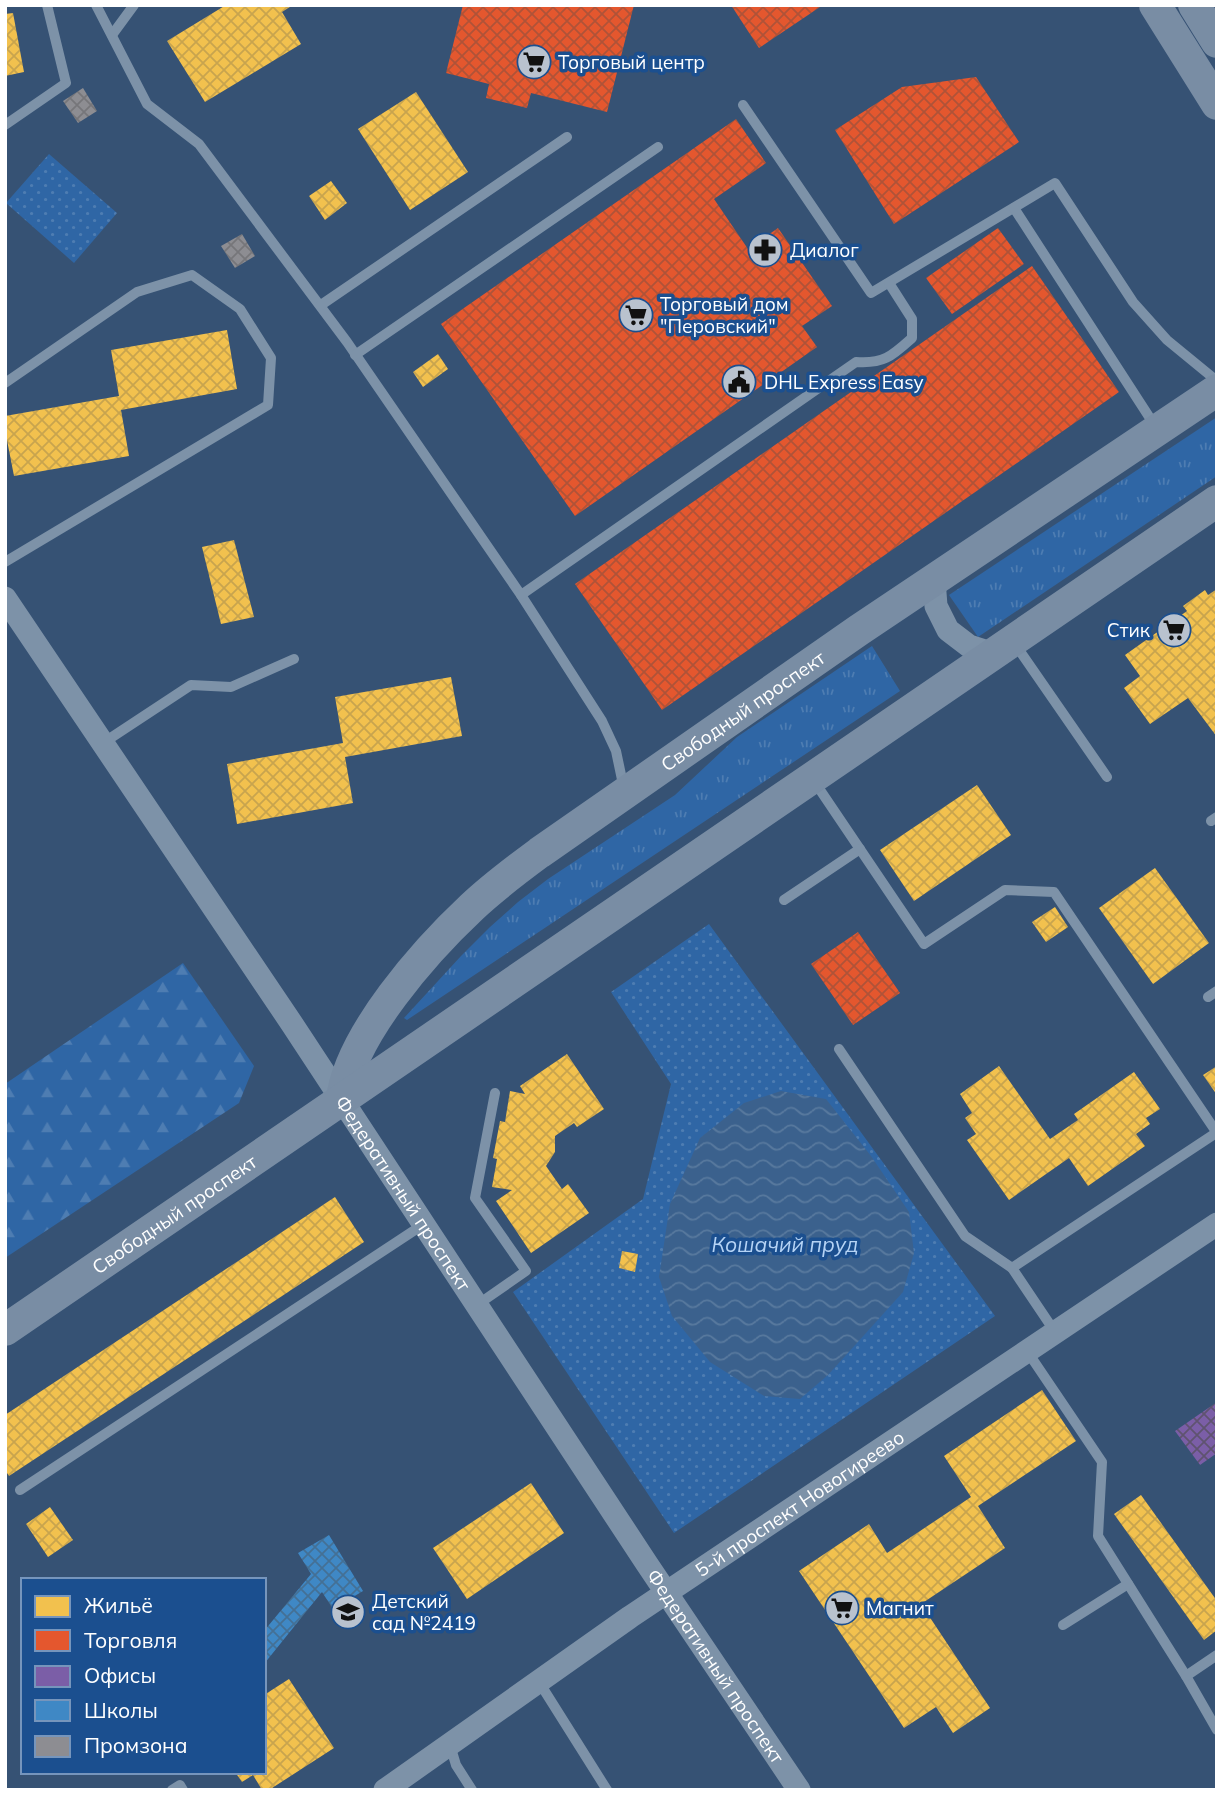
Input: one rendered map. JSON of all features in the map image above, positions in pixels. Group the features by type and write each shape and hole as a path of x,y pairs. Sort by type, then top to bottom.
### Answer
{"main road":[{"path":"1155,5 1217,104"},
{"path":"1194,5 1217,42"},
{"name":"Свободный проспект","path":"342,1099 344,1083 355,1056 370,1028 401,984 472,907 503,880 934,580 1217,390"},
{"name":"Свободный проспект","path":"5,1330 1217,501"}],"street":[{"path":"934,580 936,606 948,630 969,646 1004,647"},
{"name":"Федеративный проспект","path":"5,598 342,1099 666,1593 799,1790"},
{"name":"5-й проспект Новогиреево","path":"385,1790 666,1593 1217,1224"}],"lane":[{"path":"5,125 66,83 47,5"},
{"path":"96,5 147,104 199,144 321,306 521,595 602,721 615,751 625,793"},
{"path":"112,35 134,5"},
{"path":"743,105 871,293 1055,183 1133,302 1167,340 1217,381"},
{"path":"321,306 567,137"},
{"path":"355,355 658,147"},
{"path":"1014,208 1158,429"},
{"path":"5,383 137,292 192,275 240,309 271,358 268,405 5,562"},
{"path":"521,595 856,362 873,363 893,356 912,338 912,318 889,283"},
{"path":"1004,647 1107,777"},
{"path":"103,743 191,685 231,687 294,659"},
{"path":"812,778 924,944 1005,890 1054,892 1217,1133 1012,1268"},
{"path":"784,900 860,849"},
{"path":"839,1049 965,1236 1012,1268 1055,1332"},
{"path":"477,1305 526,1271 475,1198 495,1093"},
{"path":"20,1490 424,1224"},
{"path":"1027,1351 1102,1462 1098,1535 1217,1730"},
{"path":"1063,1625 1128,1584"},
{"path":"1186,1676 1217,1655"},
{"path":"540,1682 607,1790"},
{"path":"450,1745 456,1765 472,1790"},
{"path":"172,1790 180,1785 183,1790"}],"green space":[{"path":"49,154 117,213 74,263 6,203"},
{"path":"1217,417 1217,476 978,637 949,595"},
{"path":"872,646 900,691 407,1020 404,1018 461,956 518,902 548,879 675,795 737,737"},
{"path":"709,924 995,1316 674,1533 513,1292 643,1199 671,1084 611,992"},
{"path":"183,963 254,1066 239,1103 5,1258 5,1084"}],"water":[{"name":"Кошачий пруд","path":"781,1091 826,1099 871,1156 909,1212 914,1253 903,1292 828,1375 800,1399 764,1396 710,1362 672,1316 659,1277 670,1204 700,1138 744,1103"}],"building: Жильё":[{"path":"226,5 293,5 282,12 301,44 205,102 167,41"},
{"path":"13,13 24,72 5,76 5,14"},
{"path":"416,92 468,172 410,210 358,129"},
{"path":"331,181 347,203 325,220 309,196"},
{"path":"227,330 237,389 121,410 129,456 14,476 5,416 119,396 111,350"},
{"path":"438,354 448,369 423,387 413,372"},
{"path":"234,540 254,617 221,624 202,547"},
{"path":"1217,589 1217,737 1188,698 1150,724 1124,688 1140,676 1125,655 1187,611 1183,606 1205,590 1208,595"},
{"path":"451,677 462,736 345,757 353,803 237,824 227,764 343,743 335,697"},
{"path":"977,785 1011,835 914,901 880,850"},
{"path":"1155,868 1209,943 1153,984 1099,908"},
{"path":"1055,907 1068,927 1046,942 1032,922"},
{"path":"567,1054 604,1109 577,1127 574,1123 555,1136 555,1152 546,1166 562,1189 568,1184 589,1213 531,1253 496,1201 512,1190 492,1187 497,1159 493,1158 500,1121 505,1122 510,1091 525,1094 520,1086"},
{"path":"999,1066 1050,1139 1078,1120 1074,1114 1134,1072 1160,1109 1146,1118 1150,1124 1136,1134 1145,1146 1088,1186 1069,1158 1009,1200 967,1140 976,1134 965,1118 972,1113 960,1094"},
{"path":"1217,1066 1217,1095 1203,1075"},
{"path":"335,1197 364,1242 9,1476 5,1470 5,1415"},
{"path":"622,1251 638,1254 635,1272 619,1268"},
{"path":"1042,1390 1076,1441 978,1506 1005,1548 921,1604 990,1708 953,1733 936,1707 904,1728 799,1571 869,1524 887,1553 971,1497 944,1456"},
{"path":"531,1483 564,1533 467,1599 433,1548"},
{"path":"1141,1495 1217,1601 1217,1630 1204,1640 1114,1514"},
{"path":"50,1507 73,1540 48,1557 26,1524"},
{"path":"289,1679 334,1748 269,1790 262,1790 253,1775 242,1782 236,1774 266,1774 266,1694"}],"building: Торговля":[{"name":"Торговый центр","path":"463,5 634,5 607,112 531,93 527,108 486,98 489,84 446,73"},
{"path":"731,5 823,5 759,48"},
{"path":"976,77 1019,142 894,224 835,130 902,87"},
{"name":"Торговый дом \"Перовский\"","path":"736,119 766,163 714,199 748,249 778,228 832,306 802,326 817,347 575,516 441,324"},
{"path":"998,228 1024,264 952,314 926,278"},
{"path":"1032,266 1119,392 662,710 575,584"},
{"path":"858,932 900,993 853,1025 811,964"}],"building: Офисы":[{"path":"1217,1402 1217,1453 1200,1465 1175,1431"}],"building: Школы":[{"path":"329,1535 363,1591 333,1609 322,1592 266,1662 266,1629 311,1574 298,1553"}],"building: Промзона":[{"path":"83,88 97,111 78,123 63,101"},
{"path":"242,234 255,256 235,268 221,246"}],"place":[{"name":"Торговый центр","path":"534,62"},
{"name":"Диалог","path":"765,250"},
{"name":"Торговый дом \"Перовский\"","path":"636,315"},
{"name":"DHL Express Easy","path":"739,382"},
{"name":"Стик","path":"1174,630"},
{"name":"Магнит","path":"842,1608"},
{"name":"Детский сад №2419","path":"348,1612"}]}
